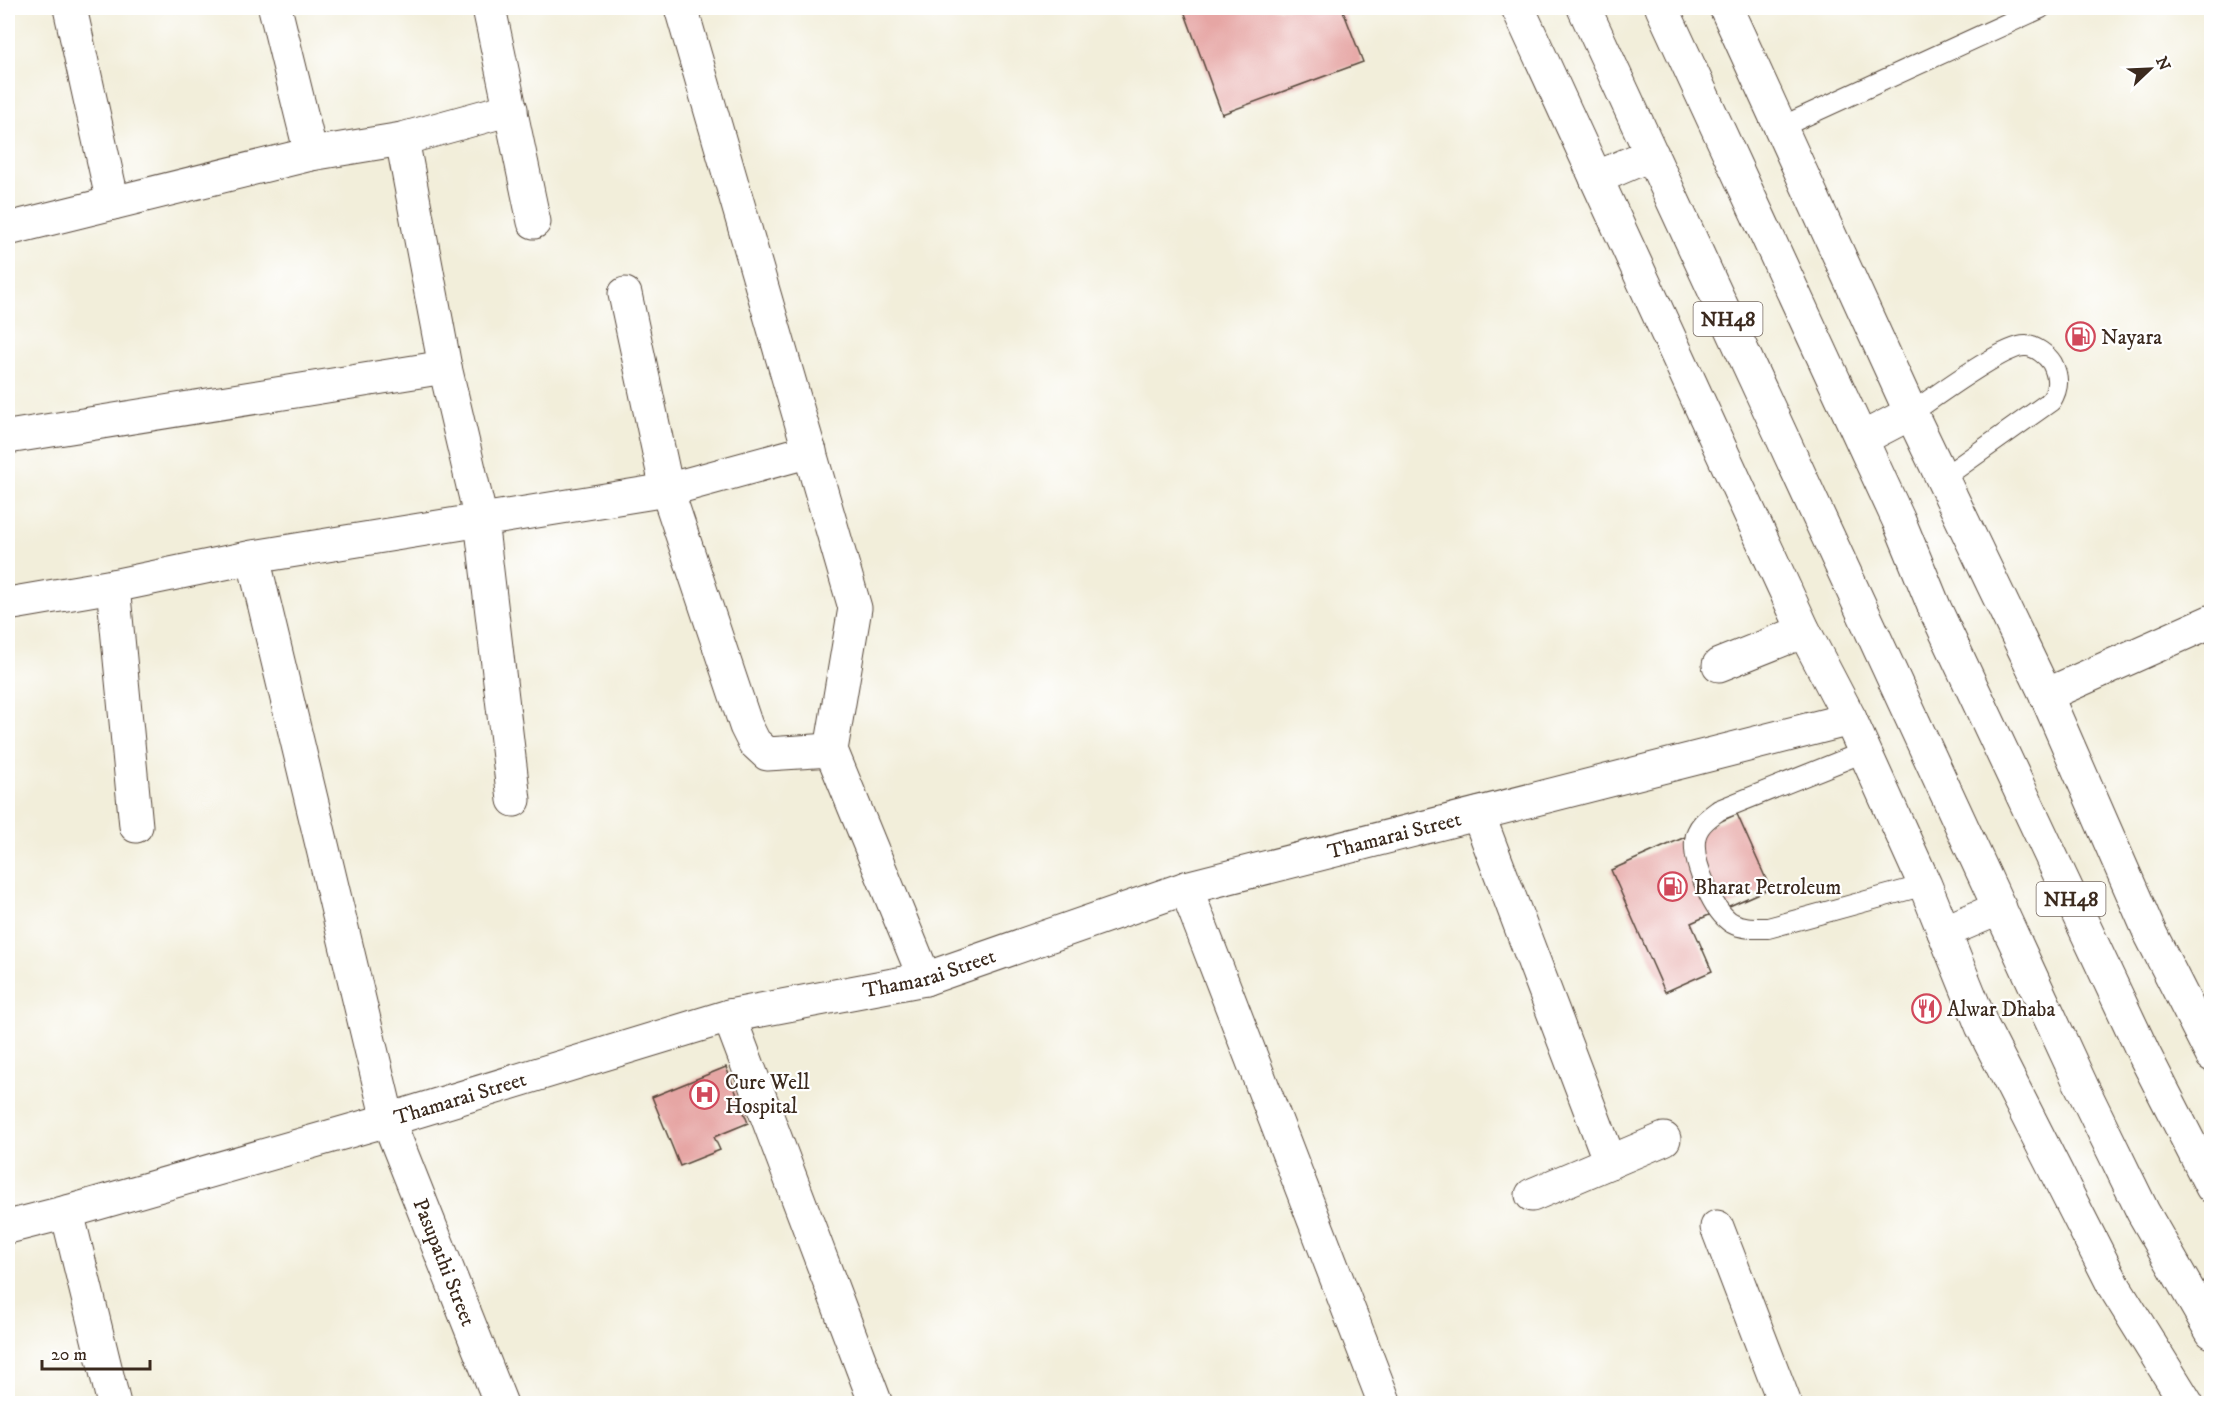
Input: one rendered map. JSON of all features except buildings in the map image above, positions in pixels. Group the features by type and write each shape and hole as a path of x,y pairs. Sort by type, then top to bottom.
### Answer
{"main road":[{"path":"70,8 113,203"},
{"path":"274,8 312,154"},
{"path":"489,8 534,222"},
{"path":"681,8 855,608 831,750 925,979"},
{"path":"1518,8 1804,631 1850,719 1925,885 1982,1026 2114,1286 2187,1403"},
{"name":"NH48","path":"1584,8 2000,908 2144,1212 2211,1332"},
{"name":"NH48","path":"1662,8 1861,439 1940,620 2144,1054 2211,1187"},
{"path":"1726,8 1911,413 2046,696 2150,933 2211,1055"},
{"path":"8,229 312,154 402,139 511,109"},
{"path":"402,139 445,367 481,520 514,800"},
{"path":"1596,178 1652,154"},
{"path":"625,294 667,490 746,726 754,742 767,754 831,750"},
{"path":"8,438 445,367"},
{"path":"1861,439 1911,413"},
{"path":"8,604 112,586 253,557 667,490 810,451"},
{"name":"Pasupathi Street","path":"253,557 388,1120 501,1404"},
{"path":"112,586 136,826"},
{"path":"2046,696 2211,621"},
{"path":"1719,665 1804,631"},
{"name":"Thamarai Street","path":"8,1227 68,1212 388,1120 729,1016 925,979 1186,888 1850,719"},
{"path":"1479,814 1610,1162"},
{"path":"1186,888 1385,1404"},
{"path":"1944,932 2000,908"},
{"path":"729,1016 876,1404"},
{"path":"1532,1195 1664,1139"},
{"path":"68,1212 114,1404"},
{"path":"1717,1227 1785,1404"}],"lane":[{"path":"1781,127 2041,8"},
{"path":"1911,413 2006,351 2025,345 2039,350 2050,360 2057,373 2058,389 2051,401 1944,478"},
{"path":"1864,752 1719,810 1704,821 1695,840 1696,863 1714,904 1731,922 1749,928 1768,928 1925,885"}],"place":[{"name":"Nayara","path":"2080,337"},
{"name":"Bharat Petroleum","path":"1673,887"},
{"name":"Alwar Dhaba","path":"1926,1009"},
{"name":"Cure Well Hospital","path":"704,1094"}]}
